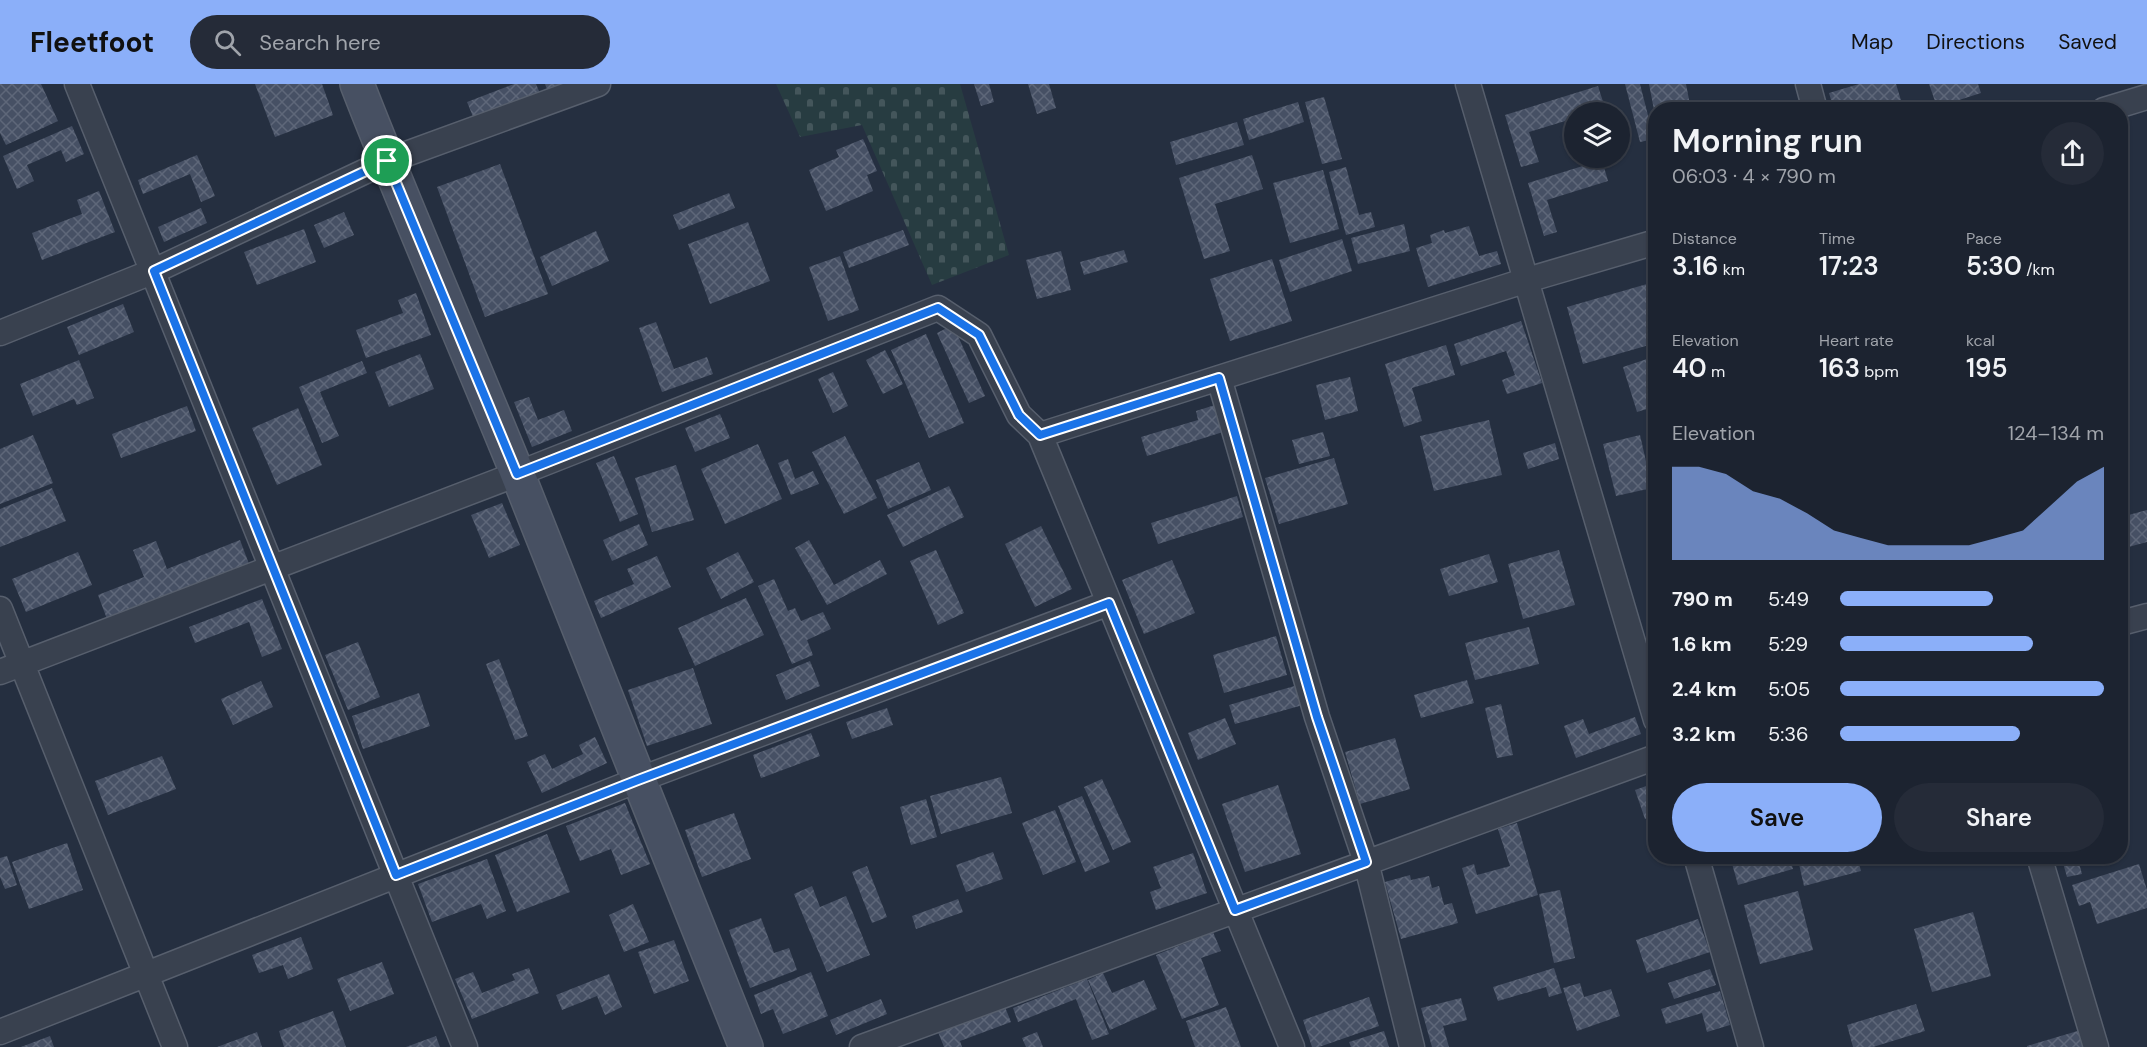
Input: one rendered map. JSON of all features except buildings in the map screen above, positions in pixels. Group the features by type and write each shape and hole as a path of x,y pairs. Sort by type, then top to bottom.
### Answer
{"street":[{"path":"77,84 465,1047"},
{"path":"357,84 517,474 746,1047"},
{"path":"0,333 154,271 387,161 598,84"},
{"path":"1468,84 1648,693"},
{"path":"1808,84 1813,102"},
{"path":"2128,103 2147,97"},
{"path":"1040,435 1527,280 1648,244"},
{"path":"11,668 517,474 938,308 979,335 1019,415 1040,435 1292,1047"},
{"path":"1219,378 1317,717 1366,862 1412,1047"},
{"path":"0,1032 638,780 1109,603"},
{"path":"0,609 11,668 146,974 175,1047"},
{"path":"2128,620 2147,616"},
{"path":"862,1047 1648,760"},
{"path":"1698,864 1751,1047"},
{"path":"2041,864 2096,1047"}],"green space":[{"path":"776,84 960,84 1009,255 932,285 862,125 800,137"}],"route":[{"path":"387,161 517,474 938,308 979,335 1019,415 1040,435 1219,378 1317,717 1366,862 1235,910 1109,603 638,780 396,875 154,271 387,161"}]}
